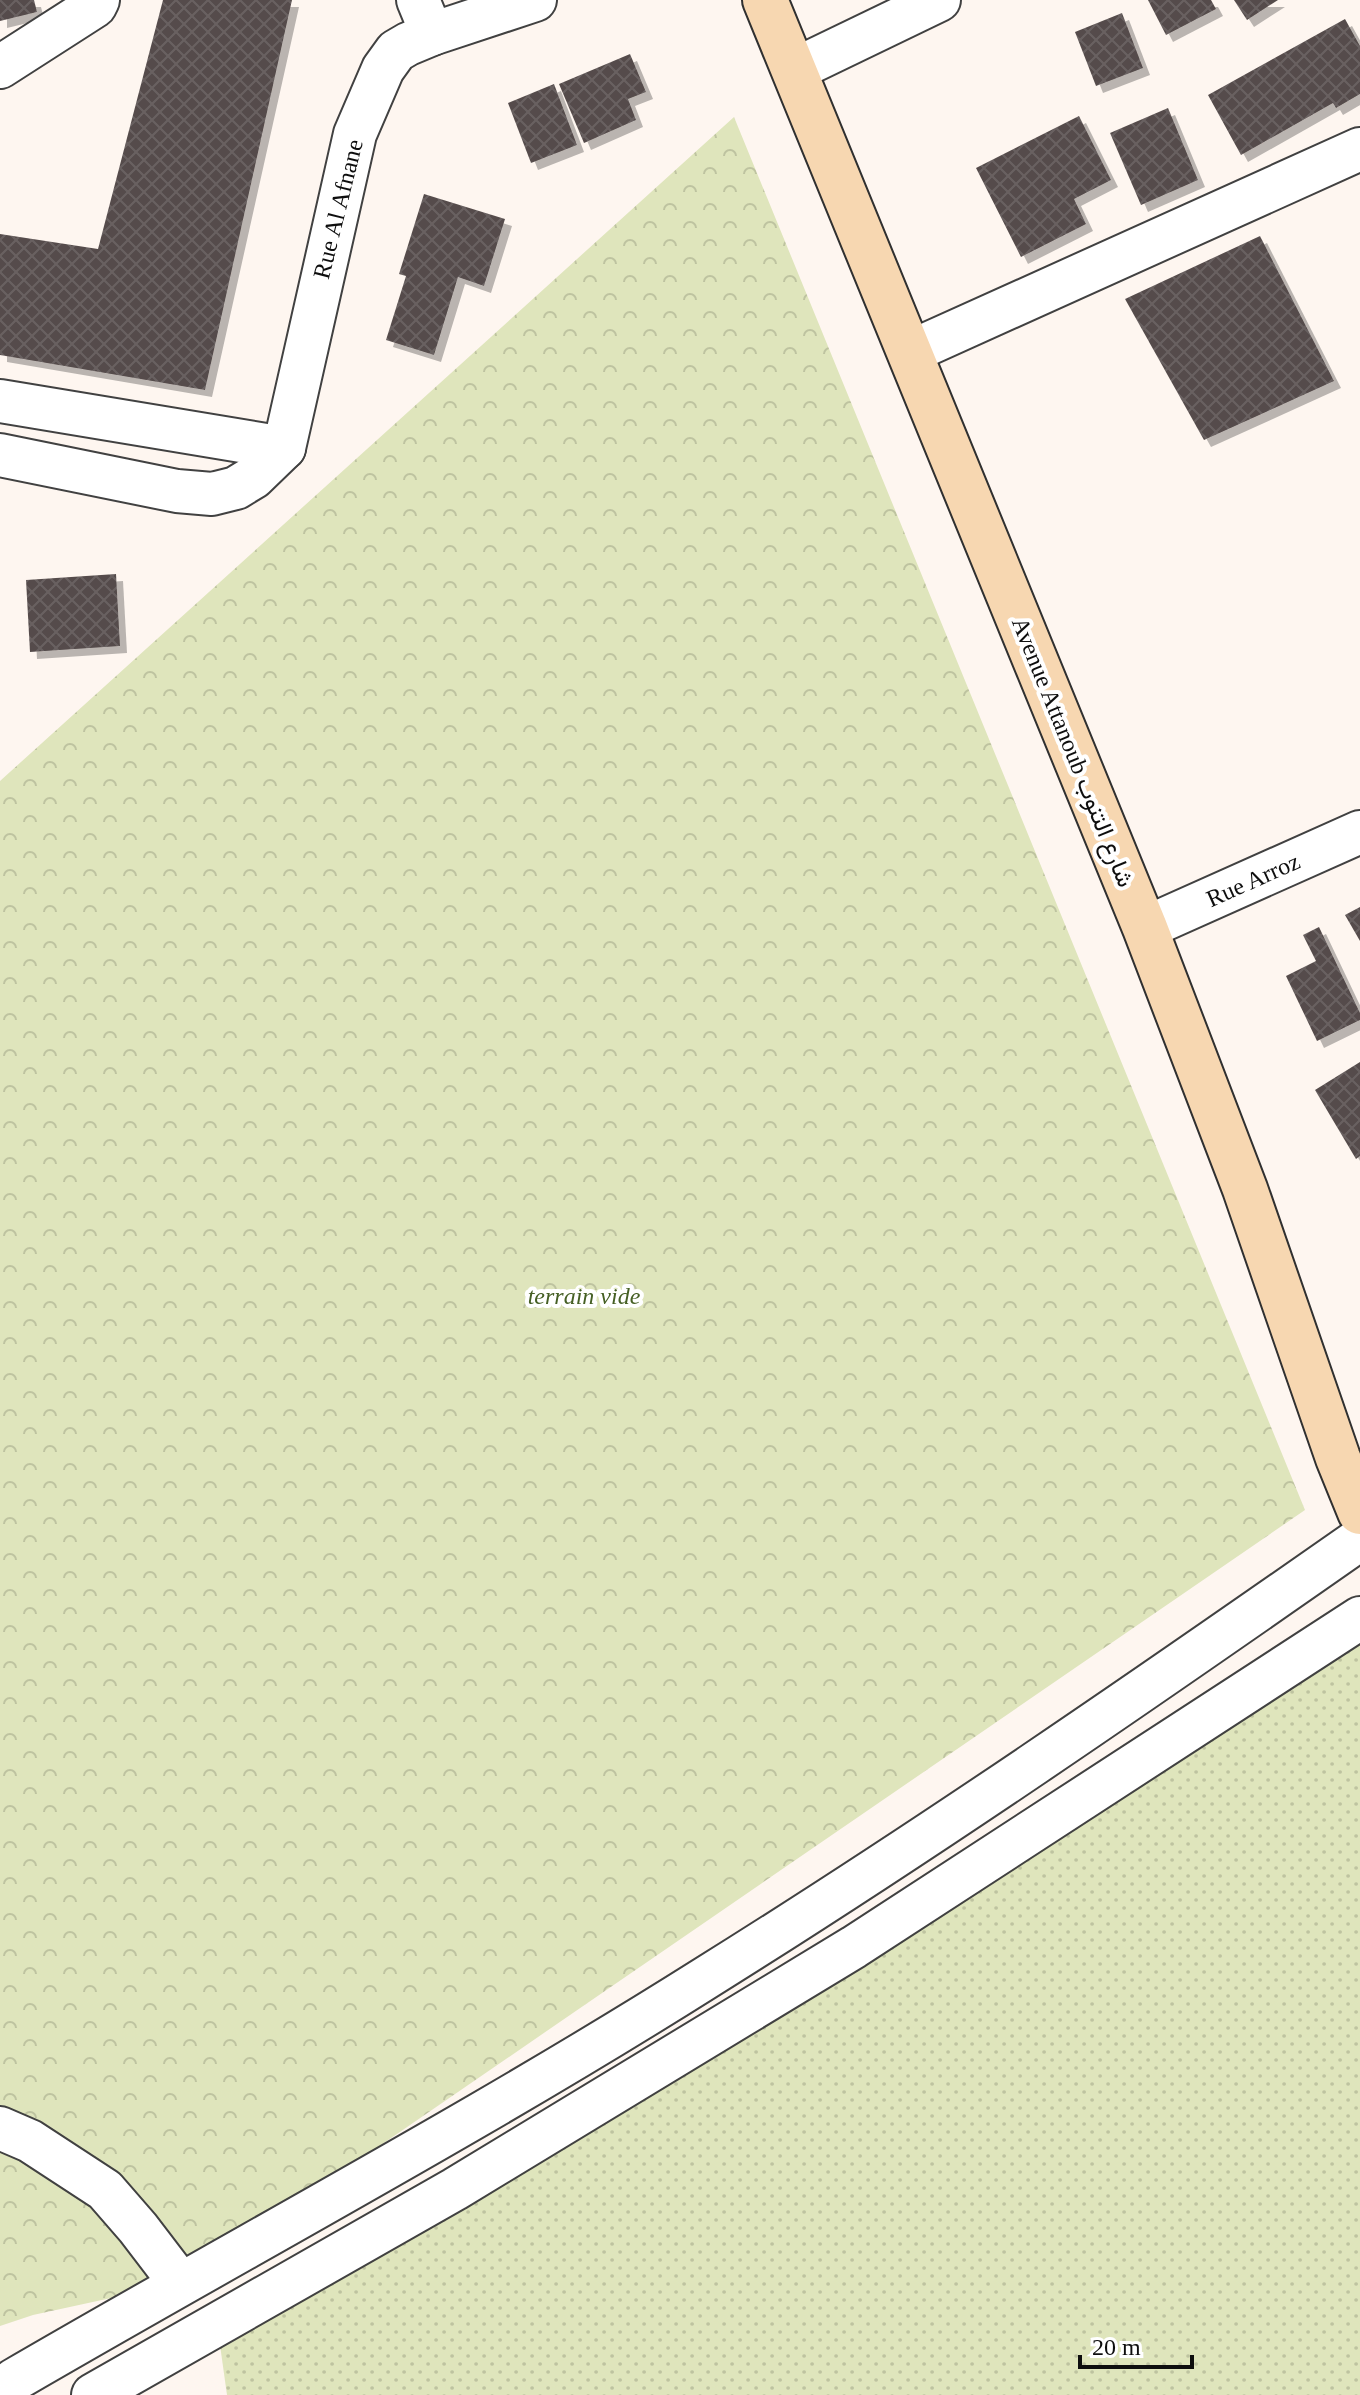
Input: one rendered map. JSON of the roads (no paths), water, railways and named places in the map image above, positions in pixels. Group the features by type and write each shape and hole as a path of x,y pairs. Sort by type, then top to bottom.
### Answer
{"street":[{"name":"Rue Al Afnane","path":"284,448 355,134 383,69 425,17 535,0"},
{"name":"Avenue Attanoub شارع التنوب","path":"765,0 1145,928 1349,1453 1360,1512"},
{"path":"794,70 939,0"},
{"path":"0,67 96,3"},
{"path":"910,352 1360,149"},
{"path":"0,401 284,448"},
{"path":"0,455 177,491 212,494 236,488 254,477 284,448"},
{"name":"Rue Arroz","path":"1145,928 1360,832"},
{"path":"14,2383 180,2283 359,2185 703,1980 1034,1766 1360,1539"},
{"path":"93,2395 455,2189 854,1947 1360,1618"},
{"path":"0,2128 30,2141 105,2190 180,2283"}],"park label":[{"name":"terrain vide","path":"584,1296"}]}
